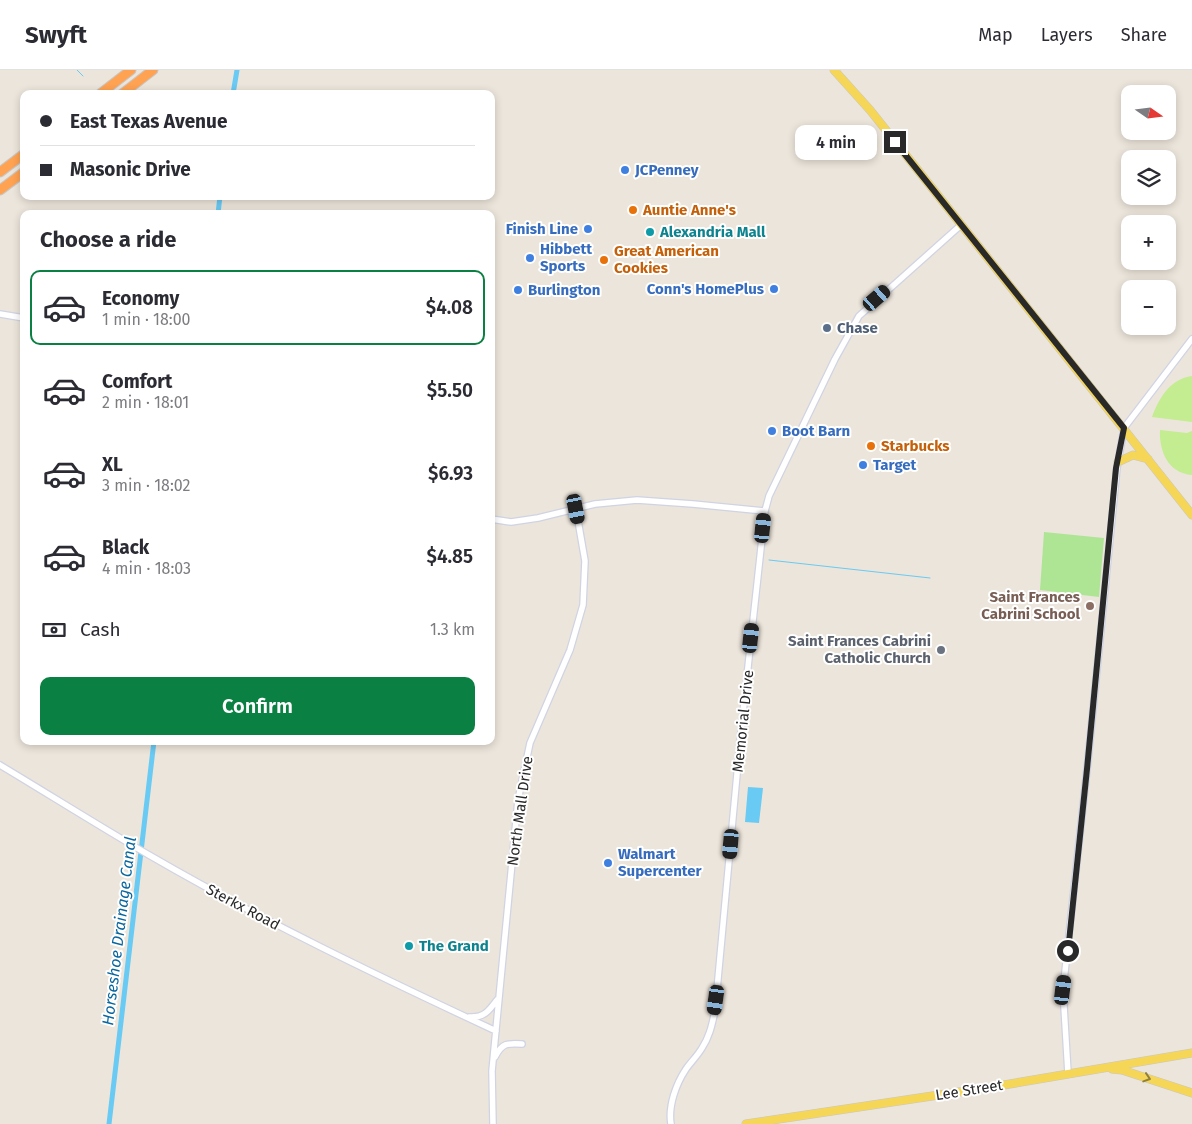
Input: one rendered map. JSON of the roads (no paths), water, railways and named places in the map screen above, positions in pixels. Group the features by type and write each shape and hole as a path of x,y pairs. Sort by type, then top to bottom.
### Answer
{"highway":[{"path":"105,90 130,70"},
{"path":"127,90 152,70"},
{"path":"0,172 20,157"},
{"path":"0,190 20,175"}],"main road":[{"path":"834,70 870,110 1192,515"},
{"path":"1118,462 1129,455 1148,459"},
{"name":"Lee Street","path":"746,1124 992,1087 1192,1053"},
{"path":"1082,1071 1122,1070 1192,1093"}],"street":[{"name":"Memorial Drive","path":"672,1124 672,1109 676,1087 685,1070 702,1048 710,1032 715,1011 742,721 765,511 773,486 835,359 859,316 961,225"},
{"path":"0,314 20,317"},
{"path":"1068,1073 1063,990 1118,462 1124,428 1192,339"},
{"path":"495,520 514,522 595,504 650,500 765,511"},
{"name":"North Mall Drive","path":"493,1124 493,1061 518,800 530,743 570,650 583,605 585,561 576,509"},
{"name":"Sterkx Road","path":"0,765 149,855 305,940 496,1032"},
{"path":"464,1017 478,1018 485,1015 499,998"},
{"path":"493,1061 499,1049 504,1046 511,1043 522,1044"}],"water":[{"path":"748,787 763,788 759,823 745,822"}],"waterway":[{"path":"77,70 83,76"},
{"name":"Horseshoe Drainage Canal","path":"234,90 237,70"},
{"name":"Horseshoe Drainage Canal","path":"218,210 220,200"},
{"path":"769,560 930,578"},
{"name":"Horseshoe Drainage Canal","path":"109,1124 154,745"}],"place":[{"name":"JCPenney","path":"625,170"},
{"name":"Auntie Anne's","path":"633,210"},
{"name":"Finish Line","path":"588,229"},
{"name":"Alexandria Mall","path":"650,232"},
{"name":"Hibbett Sports","path":"530,258"},
{"name":"Great American Cookies","path":"604,260"},
{"name":"Conn's HomePlus","path":"774,289"},
{"name":"Burlington","path":"518,290"},
{"name":"Chase","path":"827,328"},
{"name":"Boot Barn","path":"772,431"},
{"name":"Starbucks","path":"871,446"},
{"name":"Target","path":"863,465"},
{"name":"Saint Frances Cabrini School","path":"1090,606"},
{"name":"Saint Frances Cabrini Catholic Church","path":"941,650"},
{"name":"Walmart Supercenter","path":"608,863"},
{"name":"The Grand","path":"409,946"}]}
